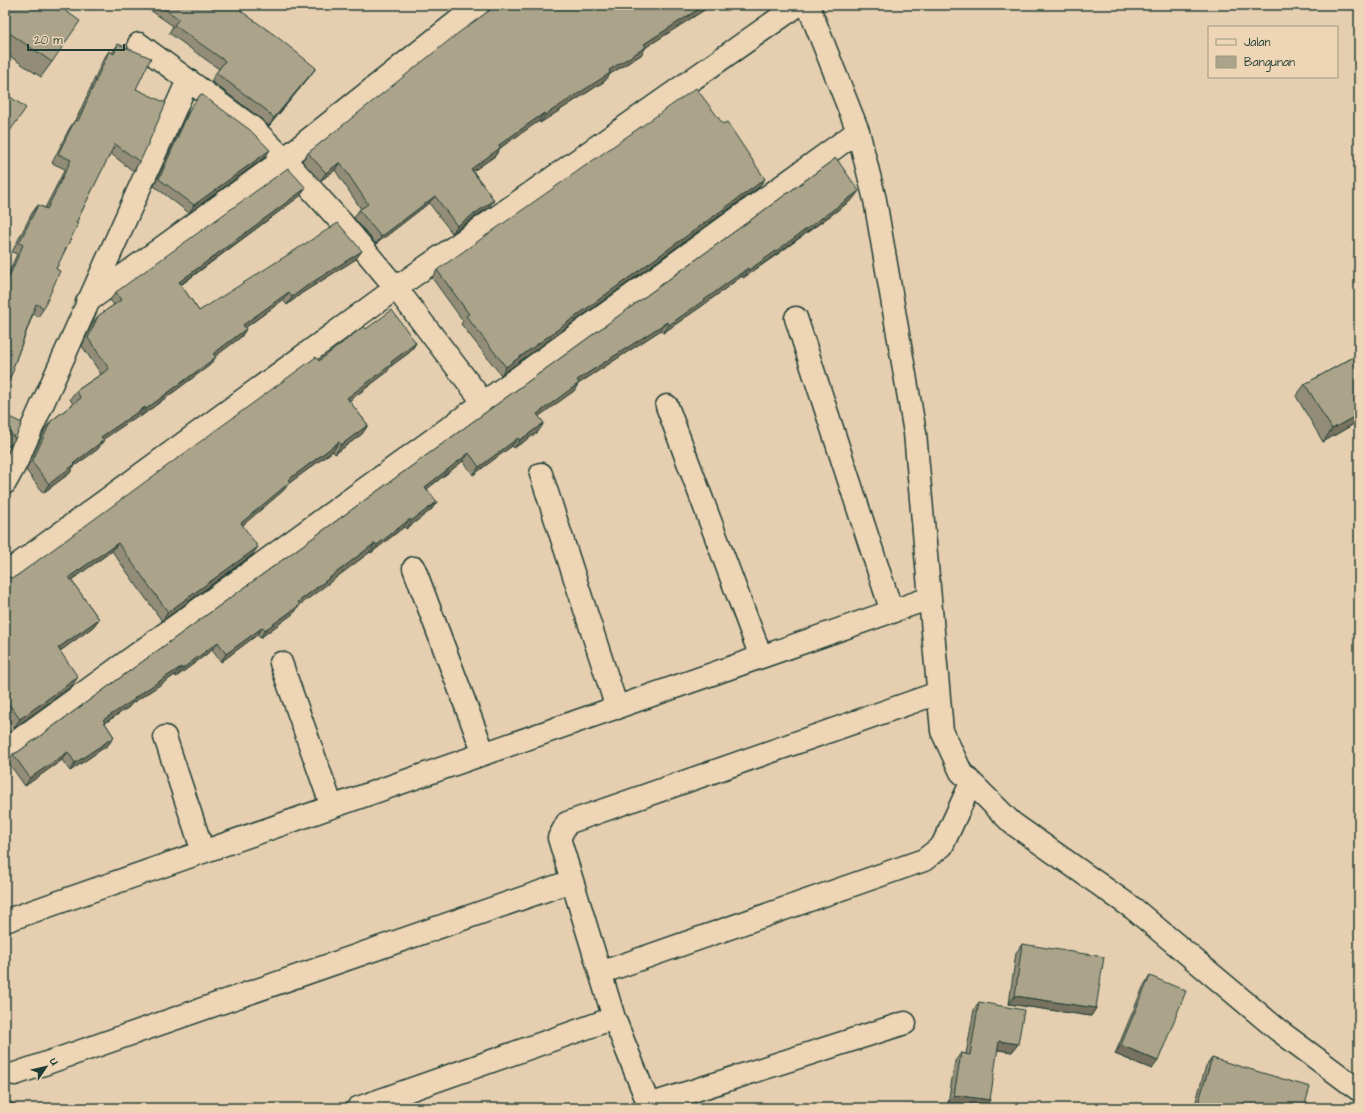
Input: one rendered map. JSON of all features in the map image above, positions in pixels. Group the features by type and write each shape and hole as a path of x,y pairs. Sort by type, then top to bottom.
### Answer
{"street":[{"path":"88,302 284,159 478,5"},
{"path":"5,574 396,288 798,5"},
{"path":"808,5 858,131 875,200 915,433 942,731 961,772 1012,823 1134,909 1278,1030 1359,1090"},
{"path":"139,44 253,128 284,159 342,223 396,288 484,403"},
{"path":"5,483 19,456 188,80"},
{"path":"5,750 858,131"},
{"path":"796,318 892,612"},
{"path":"667,406 761,657"},
{"path":"541,474 617,708"},
{"path":"414,568 484,754"},
{"path":"5,921 930,598"},
{"path":"281,663 332,807"},
{"path":"905,1023 649,1107 614,1018 558,838 567,823 938,694"},
{"path":"165,737 203,852"},
{"path":"600,973 924,860 942,846 971,783"},
{"path":"15,1074 572,881"},
{"path":"358,1108 614,1018"}],"building":[{"path":"5,5 57,5 80,21 52,62 5,30"},
{"path":"159,5 237,5 242,9 241,11 276,36 316,68 274,118 266,110 216,73 225,61 174,25 179,19"},
{"path":"497,5 705,5 644,44 646,47 609,70 610,73 545,115 544,113 499,145 500,148 471,169 494,200 457,226 435,196 381,237 359,210 368,204 340,162 326,173 308,153 457,34"},
{"path":"118,44 151,58 136,89 166,103 140,162 115,144 76,223 78,224 56,269 60,271 44,308 36,304 13,368 14,369 5,389 5,286 23,245 19,243 38,205 47,209 71,160 58,154 75,120 78,121 109,51 114,54"},
{"path":"696,88 723,124 727,122 765,179 506,367 466,316 469,314 437,270"},
{"path":"5,93 26,108 5,138"},
{"path":"201,94 250,130 270,150 194,205 159,179 191,107"},
{"path":"836,158 859,191 669,325 667,322 577,380 579,383 537,414 544,423 520,440 518,438 479,467 469,453 425,487 437,502 411,521 410,519 377,545 375,543 298,602 300,605 265,630 263,627 226,654 218,642 182,669 181,667 103,720 114,737 75,763 68,752 30,778 13,754 18,752"},
{"path":"288,168 306,188 179,282 199,311 338,223 362,251 308,285 292,297 289,292 243,325 246,329 213,354 216,357 146,409 145,407 101,437 104,440 49,484 32,462 51,421 81,398 76,391 109,369 88,338 98,316 121,300 116,292"},
{"path":"392,310 416,343 391,362 392,364 347,398 368,425 341,445 339,442 288,480 290,482 241,523 258,547 168,612 118,543 69,577 99,619 58,648 78,677 20,719 5,699 5,578 13,578 18,575 316,357 319,361 364,326 366,329"},
{"path":"1359,354 1359,414 1332,429 1305,384"},
{"path":"5,415 22,423 15,439 5,424"},
{"path":"1022,944 1104,957 1096,1008 1015,996"},
{"path":"1150,976 1186,991 1158,1061 1121,1045"},
{"path":"979,1002 1024,1010 1018,1044 999,1041 990,1100 954,1095 961,1053 970,1055"},
{"path":"1212,1058 1310,1087 1304,1108 1211,1108 1198,1104"}],"waterway":[{"path":"5,1104 13,1108"}]}
